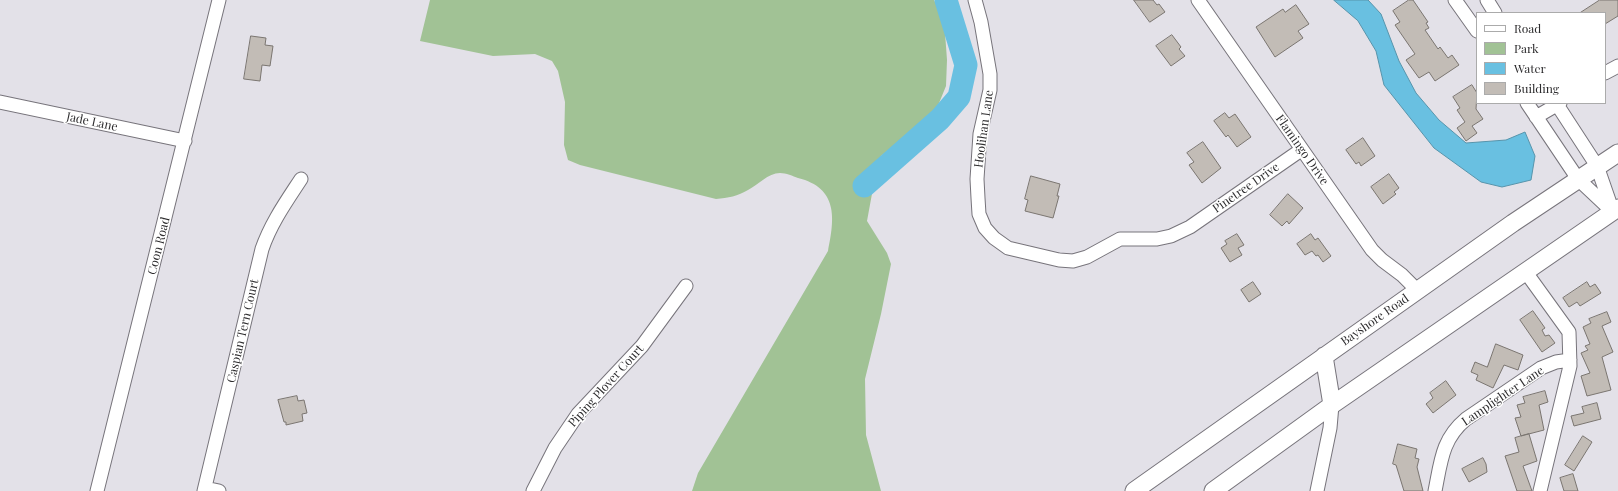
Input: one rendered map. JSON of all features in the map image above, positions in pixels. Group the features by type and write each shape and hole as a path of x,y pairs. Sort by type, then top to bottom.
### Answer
{"main road":[{"name":"Bayshore Road","path":"1134,491 1417,290 1578,179 1618,154"},
{"path":"1213,491 1332,405 1615,209"},
{"path":"1324,356 1332,405"}],"street":[{"name":"Coon Road","path":"98,491 219,0"},
{"name":"Hoolihan Lane","path":"975,0 981,22 990,74 990,90 980,134 977,178 979,214 985,228 994,238 1008,248 1059,260 1073,260 1087,257 1120,239 1158,239 1171,236 1190,227"},
{"name":"Flamingo Drive","path":"1198,0 1372,250 1382,260 1402,274 1417,290"},
{"path":"1455,0 1476,31"},
{"path":"1486,0 1494,12"},
{"path":"1606,73 1618,66"},
{"name":"Jade Lane","path":"0,102 185,141"},
{"path":"1528,104 1578,179 1615,209"},
{"path":"1536,117 1557,104 1598,166 1615,209"},
{"name":"Pinetree Drive","path":"1190,227 1301,150"},
{"name":"Caspian Tern Court","path":"205,489 262,249 277,215 301,179"},
{"path":"1526,271 1569,332 1570,366 1540,491"},
{"name":"Piping Plover Court","path":"533,491 555,448 578,414 642,346 686,286"},
{"name":"Lamplighter Lane","path":"1435,491 1447,440 1455,428 1466,418 1541,368 1556,362 1570,360"},
{"path":"1317,491 1330,428 1332,405"},
{"path":"205,489 220,491"}],"green space":[{"path":"430,0 934,0 944,19 947,60 946,86 937,108 928,121 881,156 876,172 867,221 887,253 891,264 881,314 865,379 866,435 881,491 692,491 698,473 828,251 832,227 831,206 821,189 811,183 780,173 767,177 752,188 740,194 716,199 580,165 568,160 564,145 565,102 558,71 552,61 535,54 493,56 420,41"}],"water":[{"path":"1334,0 1368,0 1381,14 1399,61 1416,93 1439,120 1466,143 1506,140 1525,132 1535,156 1531,180 1502,187 1481,182 1434,148 1384,85 1376,51 1358,21"}],"building":[{"path":"1134,0 1153,0 1157,5 1159,4 1165,12 1150,22"},
{"path":"1409,0 1413,0 1428,22 1426,23 1429,28 1425,30 1438,49 1440,47 1448,58 1452,55 1459,65 1435,81 1429,72 1419,78 1406,60 1415,54 1395,25 1400,22 1393,11"},
{"path":"1600,0 1618,0 1618,16 1606,23 1606,12 1582,12"},
{"path":"1296,5 1309,24 1298,31 1303,38 1275,57 1256,27 1283,9 1285,12"},
{"path":"1172,35 1181,47 1179,49 1185,56 1171,66 1156,46"},
{"path":"251,36 266,38 265,45 273,46 270,66 262,65 260,81 244,79"},
{"path":"1472,85 1476,91 1476,109 1483,119 1472,126 1477,133 1466,141 1457,128 1465,122 1457,110 1460,108 1453,97"},
{"path":"1225,113 1229,118 1235,114 1251,137 1237,147 1228,135 1226,137 1214,121"},
{"path":"1363,138 1375,156 1361,166 1359,162 1356,164 1346,150"},
{"path":"1203,142 1221,168 1202,183 1189,165 1194,162 1187,153"},
{"path":"1389,174 1399,188 1394,192 1396,194 1383,204 1371,187"},
{"path":"1031,176 1060,184 1057,196 1059,196 1053,218 1025,211 1028,200 1025,199"},
{"path":"1288,194 1303,208 1289,224 1287,221 1282,226 1270,215"},
{"path":"1237,234 1244,245 1238,248 1242,255 1230,262 1221,248 1227,244 1225,241"},
{"path":"1311,234 1315,240 1318,238 1331,256 1323,262 1318,255 1316,256 1312,251 1305,255 1297,244"},
{"path":"1253,282 1261,294 1249,302 1241,290"},
{"path":"1587,282 1590,287 1595,284 1601,293 1580,306 1577,302 1569,307 1563,298"},
{"path":"1533,311 1545,328 1542,330 1545,336 1549,335 1555,343 1542,352 1520,320"},
{"path":"1607,312 1611,322 1602,326 1613,352 1602,357 1611,390 1587,396 1581,376 1590,373 1581,353 1588,350 1585,346 1590,344 1583,327 1591,323 1589,319"},
{"path":"1496,344 1523,355 1518,370 1504,365 1493,388 1476,380 1478,375 1471,372 1475,362 1487,367"},
{"path":"1446,381 1456,395 1433,413 1426,404 1433,398 1430,393"},
{"path":"1545,391 1548,402 1539,405 1544,430 1521,436 1515,418 1521,417 1517,405 1525,403 1523,397"},
{"path":"297,396 298,401 304,400 307,413 302,414 303,421 286,425 278,400"},
{"path":"1597,403 1601,419 1574,426 1571,416 1584,413 1582,407"},
{"path":"1529,434 1537,461 1523,466 1532,491 1517,491 1505,456 1519,452 1515,438"},
{"path":"1583,436 1592,442 1574,471 1565,465"},
{"path":"1398,444 1417,449 1415,458 1419,459 1417,467 1423,491 1404,491 1396,465 1393,464"},
{"path":"1483,458 1486,464 1487,472 1469,482 1462,469"},
{"path":"1573,474 1578,491 1564,491 1560,478"}],"waterway":[{"path":"864,186 940,119 959,97 966,65 946,0"}]}
